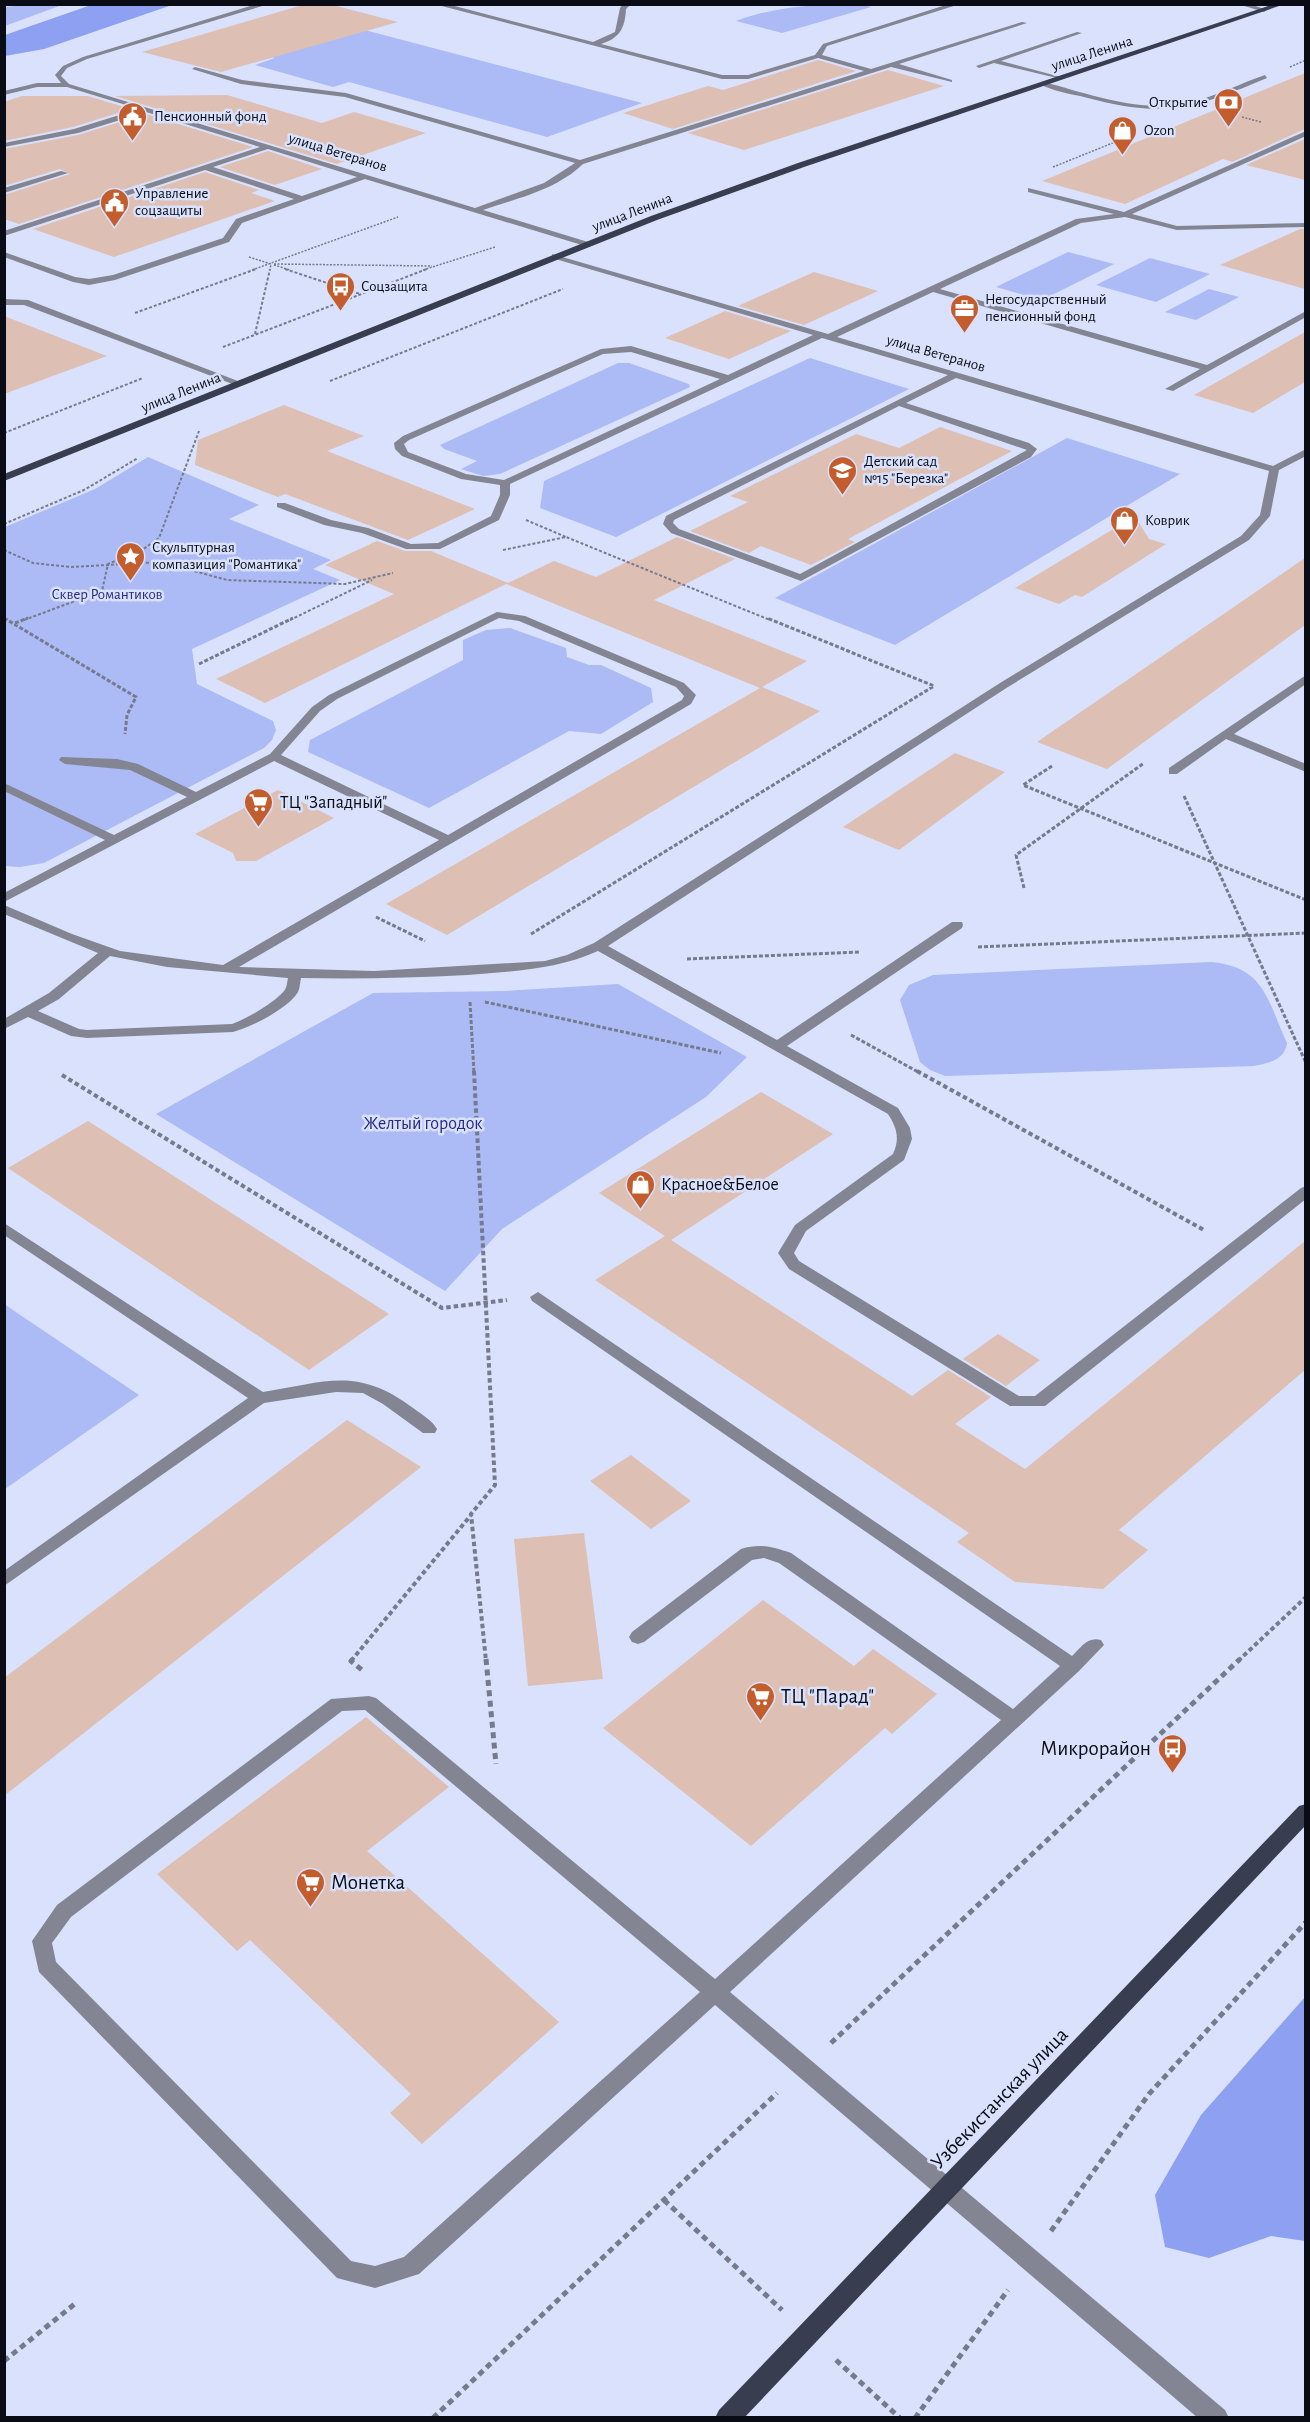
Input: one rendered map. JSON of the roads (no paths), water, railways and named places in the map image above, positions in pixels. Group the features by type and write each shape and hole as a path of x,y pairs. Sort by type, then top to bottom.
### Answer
{"main road":[{"name":"улица Ленина","path":"4,478 585,244 791,168 1282,4"},
{"name":"Узбекистанская улица","path":"727,2418 1305,1812"}],"street":[{"path":"67,85 57,76 59,72 76,62 266,4"},
{"path":"437,4 730,78 748,77 818,56 872,71"},
{"path":"594,44 619,33 622,28 623,8 628,4"},
{"path":"818,56 825,45 957,4"},
{"path":"1241,4 1264,10"},
{"path":"195,69 241,81 346,95 580,162 1024,23"},
{"path":"979,66 1079,33"},
{"path":"994,61 1059,78"},
{"path":"892,65 950,81"},
{"path":"1044,84 1121,104 1148,107 1196,104 1265,77"},
{"name":"улица Ветеранов","path":"4,93 37,85 67,85 585,244"},
{"path":"4,145 75,131 147,109"},
{"path":"1079,222 1123,215 1305,133"},
{"path":"4,234 269,146"},
{"path":"476,210 558,179 572,172 580,162"},
{"path":"204,167 303,199"},
{"path":"4,192 63,173"},
{"path":"4,254 73,279 89,282 115,277 231,236 234,225 239,221 366,176"},
{"path":"1031,190 1177,228 1305,225"},
{"path":"727,378 647,353 616,349 601,352 399,443 400,449 405,454 464,477 505,483 727,378 1105,210"},
{"name":"улица Ветеранов","path":"555,256 1274,469"},
{"path":"931,289 1208,368"},
{"path":"4,302 25,302 238,383"},
{"path":"1170,389 1305,314"},
{"path":"898,403 1026,445 1032,449 1028,455 801,578 675,531 668,524 670,518 898,403 955,375"},
{"path":"4,909 50,931 107,951 163,963 224,970 295,975 366,976 545,965 572,958 599,946 1004,685 1245,538 1265,516 1274,469 1305,452"},
{"path":"281,506 328,523 364,530 410,547 440,546 495,518 505,495 505,483"},
{"path":"4,898 274,756 316,709 333,697 497,615 521,618 680,685 690,695 687,702 224,970"},
{"path":"1173,771 1305,678"},
{"path":"1226,735 1305,769"},
{"path":"274,756 448,840"},
{"path":"65,760 117,763 134,767 197,797"},
{"path":"4,786 115,840"},
{"path":"777,1046 957,926"},
{"path":"599,946 893,1111 904,1127 906,1146 899,1157 800,1228 786,1253 794,1265 1016,1402 1039,1402 1305,1191"},
{"path":"4,1025 54,996 107,951"},
{"path":"29,1012 76,1033 222,1030 248,1023 284,998 292,991 295,975"},
{"path":"4,1228 261,1398"},
{"path":"538,1297 1073,1666"},
{"path":"4,1580 261,1398 350,1386 365,1388 376,1392 429,1429"},
{"path":"639,1637 747,1554 765,1551 785,1558 1014,1719"},
{"path":"1095,1645 715,1992 411,2266 375,2277 345,2270 46,1966 42,1941 63,1911 338,1704 369,1703 715,1992 804,2068 947,2187 1217,2418"}],"place":[{"name":"Открытие","path":"1229,128"},
{"name":"Пенсионный фонд","path":"133,142"},
{"name":"Ozon","path":"1123,156"},
{"name":"Управление соцзащиты","path":"114,228"},
{"name":"Соцзащита","path":"340,312"},
{"name":"Негосударственный пенсионный фонд","path":"964,334"},
{"name":"Детский сад №15 \"Березка\"","path":"843,496"},
{"name":"Коврик","path":"1124,546"},
{"name":"Скульптурная компазиция \"Романтика\"","path":"131,582"},
{"name":"ТЦ \"Западный\"","path":"259,828"},
{"name":"Красное&Белое","path":"640,1210"},
{"name":"ТЦ \"Парад\"","path":"760,1722"},
{"name":"Микрорайон","path":"1172,1774"},
{"name":"Монетка","path":"310,1908"}],"park label":[{"name":"Сквер Романтиков","path":"107,594"},
{"name":"Желтый городок","path":"423,1123"}]}
